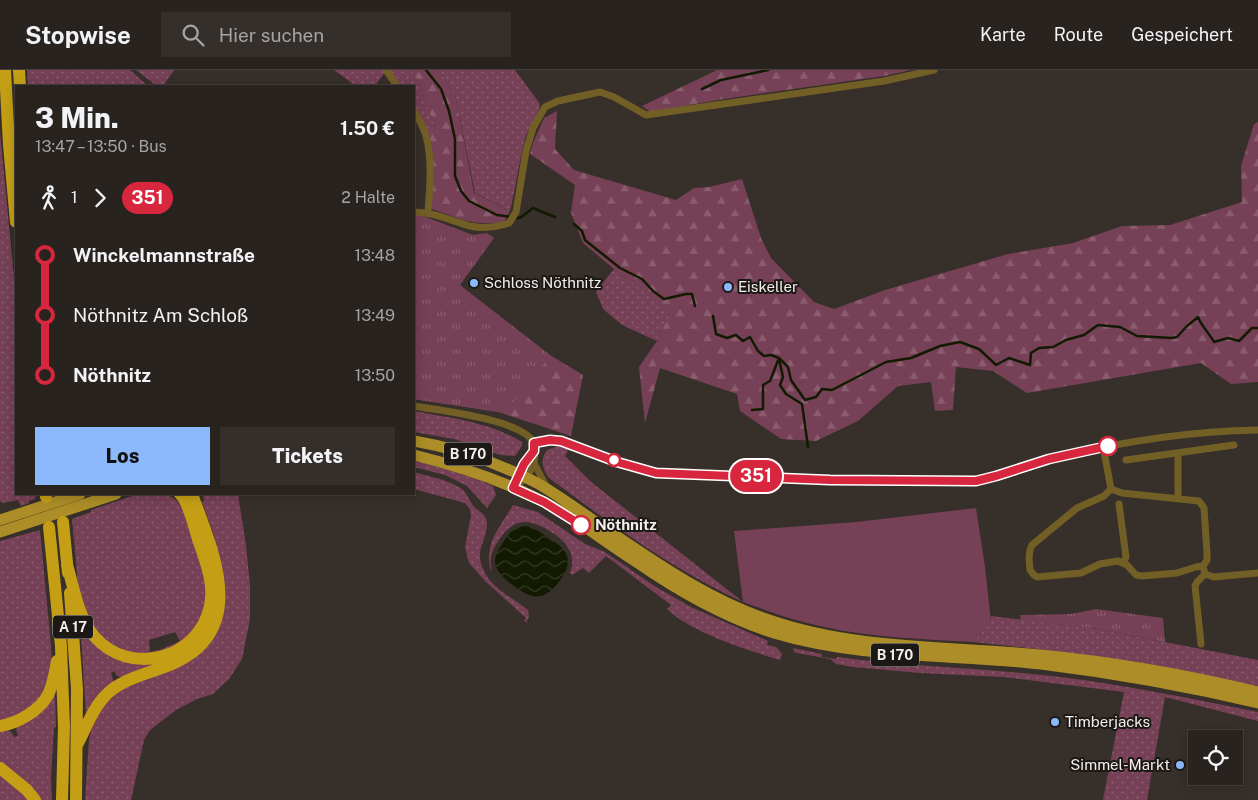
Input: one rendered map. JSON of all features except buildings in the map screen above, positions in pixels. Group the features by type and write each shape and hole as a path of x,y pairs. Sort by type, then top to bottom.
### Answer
{"highway":[{"path":"5,70 15,211"},
{"path":"19,70 20,85"},
{"path":"67,565 78,602 93,635 112,651 129,657 151,659 171,654 182,648 192,640 205,622 212,592 188,496"},
{"path":"78,744 106,695 118,685 182,660 207,637 216,620 220,600 220,585 208,538 188,496"},
{"name":"A 17","path":"63,522 74,645 78,744 76,800"},
{"name":"A 17","path":"49,526 61,646 64,727 62,800"},
{"path":"0,726 23,718 34,711 48,695 61,646"},
{"path":"0,768 27,790 35,800"}],"main road":[{"name":"B 170","path":"415,441 466,453 523,476 702,591 727,604 767,620 802,631 886,643 1041,655 1138,668 1258,692"},
{"name":"B 170","path":"415,455 477,473 513,488 563,513 663,580 704,604 734,618 773,632 835,648 884,654 1040,664 1137,678 1258,703"},
{"path":"0,532 78,495"},
{"path":"0,520 22,520 90,503 113,495"}],"street":[{"path":"386,70 397,85"},
{"path":"415,212 428,212 472,227 494,228 509,223 516,212 526,151 533,128 545,107 558,101 600,92 614,97 646,115 884,81 934,70"},
{"path":"415,114 423,126 427,139 430,184 428,212"},
{"path":"415,406 494,421 521,430 534,443 534,463 549,491"},
{"path":"534,443 550,440 561,441 617,462 656,473 830,480 976,481 1049,459 1103,446 1180,436 1258,430"},
{"path":"1126,460 1234,445"},
{"path":"1103,446 1111,490"},
{"path":"523,476 528,458 534,451"},
{"path":"1178,453 1178,498"},
{"path":"513,488 534,463"},
{"path":"1111,490 1122,493 1194,499 1199,500 1202,504 1207,553 1204,570 1195,586 1201,644"},
{"path":"1111,490 1104,496 1077,508 1032,546 1030,550 1030,570 1037,578 1081,572 1100,564 1118,561 1123,562 1136,574 1142,576 1177,573 1196,567 1214,577 1258,573"},
{"path":"1119,504 1126,557 1123,562"}],"green space":[{"path":"27,70 130,70 147,85 28,85"},
{"path":"136,70 174,70 164,85 156,85"},
{"path":"334,70 384,70 385,72 376,85 355,85"},
{"path":"389,70 412,70 435,127 430,138 415,110 415,85 398,85"},
{"path":"412,70 439,70 456,99 474,193 510,211 504,222 476,222 432,209 430,138 435,127"},
{"path":"439,70 515,70 540,104 538,113 525,139 510,211 475,193 456,99"},
{"path":"717,70 911,70 884,76 724,99 650,112 642,106"},
{"path":"557,111 555,149 574,170 676,200 694,188 709,187 742,179 761,238 771,258 814,302 834,309 885,290 1008,254 1073,243 1122,226 1170,225 1242,202 1241,166 1254,124 1258,122 1258,382 1231,384 1201,363 1027,393 993,371 956,367 953,410 935,411 931,382 898,386 858,421 816,441 781,439 740,411 737,394 660,368 645,423 639,367 657,341 671,312 583,243 571,213 575,185 530,154 544,118"},
{"path":"0,132 15,289 15,495 36,495 35,499 21,506 18,500 3,503 0,501"},
{"path":"418,214 473,235 487,233 494,238 460,285 550,355 522,396 498,412 415,399 415,216"},
{"path":"614,269 672,312 657,341 622,325 603,309 596,292"},
{"path":"550,355 583,375 571,436 498,412 415,399"},
{"path":"415,411 483,425 510,435 522,442 522,446 515,456 500,455 454,439 415,432"},
{"path":"559,446 569,448 565,456 590,481 743,602 667,561 549,478 543,468 543,457 547,450"},
{"path":"415,461 473,478 493,486 496,495 487,508 467,486 445,475 415,467"},
{"path":"415,472 460,487 474,507 485,517 487,525 480,558 485,573 493,584 528,610 529,617 527,623 524,620 526,618 485,581 469,563 465,547 471,515 470,509 465,503 415,489"},
{"path":"135,495 170,496 180,504 207,578 205,614 180,646 138,656 104,641 87,616 78,585 72,519 91,512 91,510","holes":["175,632 180,641 150,652 149,640"]},
{"path":"185,495 187,495 202,536 214,580 214,602 210,622 195,642 207,624 213,600 211,575 204,547"},
{"path":"203,495 238,495 250,585 250,619 242,659 229,679 213,694 197,699 176,710 150,730 144,740 131,800 85,800 89,740 92,727 103,706 119,691 199,652 217,555 214,535 202,502 204,501"},
{"path":"513,505 538,512 585,544 605,552 656,587 691,607 768,641 767,645 776,647 782,654 780,660 721,640 691,626 667,609 671,605 606,556 589,573 583,568 572,575 570,573 572,560 569,549 556,536 536,524 523,522 510,527 505,532 492,553 491,571 489,553 491,544"},
{"path":"976,508 991,622 973,642 842,631 793,619 743,602 734,531 856,522"},
{"path":"40,530 52,666 44,691 36,702 29,709 0,722 0,541"},
{"path":"1096,609 1163,618 1165,642 1092,628 1021,620 1020,615 1071,614"},
{"path":"991,616 1092,628 1258,660 1258,686 1037,649 973,642 991,622"},
{"path":"80,619 95,640 114,654 135,661 157,662 177,655 190,646 172,659 123,678 117,676 114,671 111,673 114,683 96,700 86,716"},
{"path":"793,648 822,654 822,657 836,659 837,657 1032,674 1110,684 1258,712 1258,721 1165,697 1147,800 1103,800 1124,692 1004,677 920,673 853,667 836,664 830,659 797,653 794,652"},
{"path":"55,692 56,727 54,728 51,777 52,800 40,800 16,775 0,762 0,730 9,731 14,737 18,736 16,730 18,725"},
{"path":"0,771 31,800 0,800"}],"water":[{"path":"525,526 531,527 559,545 567,555 567,567 559,582 547,594 541,596 529,595 517,588 502,576 495,562 497,553 510,533 515,529"}],"waterway":[{"path":"426,70 441,89 449,111 455,139 455,176 461,191 469,201 497,215 520,218 533,208 555,217"},
{"path":"702,89 721,80 768,70"},
{"path":"574,224 582,231 585,240 620,268 642,279 664,299 692,294 695,306"},
{"path":"713,316 716,334 727,338 736,335 743,341 750,337 758,351 764,356 771,355 779,358 770,381 763,385 763,409 752,410"},
{"path":"779,358 788,367 791,380 805,400 816,397 822,389 832,390 886,362 911,358 940,346 960,342 979,349 996,365 1009,358 1030,365 1031,353 1039,348 1053,347 1066,340 1084,335 1098,325 1120,327 1137,336 1172,338 1177,337 1198,317 1214,342 1228,338 1239,341 1252,328 1258,328"},
{"path":"779,359 783,377 780,385 786,394 802,404 808,447"}],"bus line":[{"name":"351","path":"581,525 544,502 513,488 524,464 534,451 534,443 550,440 561,441 617,462 656,473 830,480 976,481 1049,459 1108,446"}],"place":[{"name":"Schloss Nöthnitz","path":"474,283"},
{"name":"Eiskeller","path":"728,287"},
{"name":"Nöthnitz","path":"581,525"},
{"name":"Timberjacks","path":"1055,722"},
{"name":"Simmel-Markt","path":"1180,765"}]}
